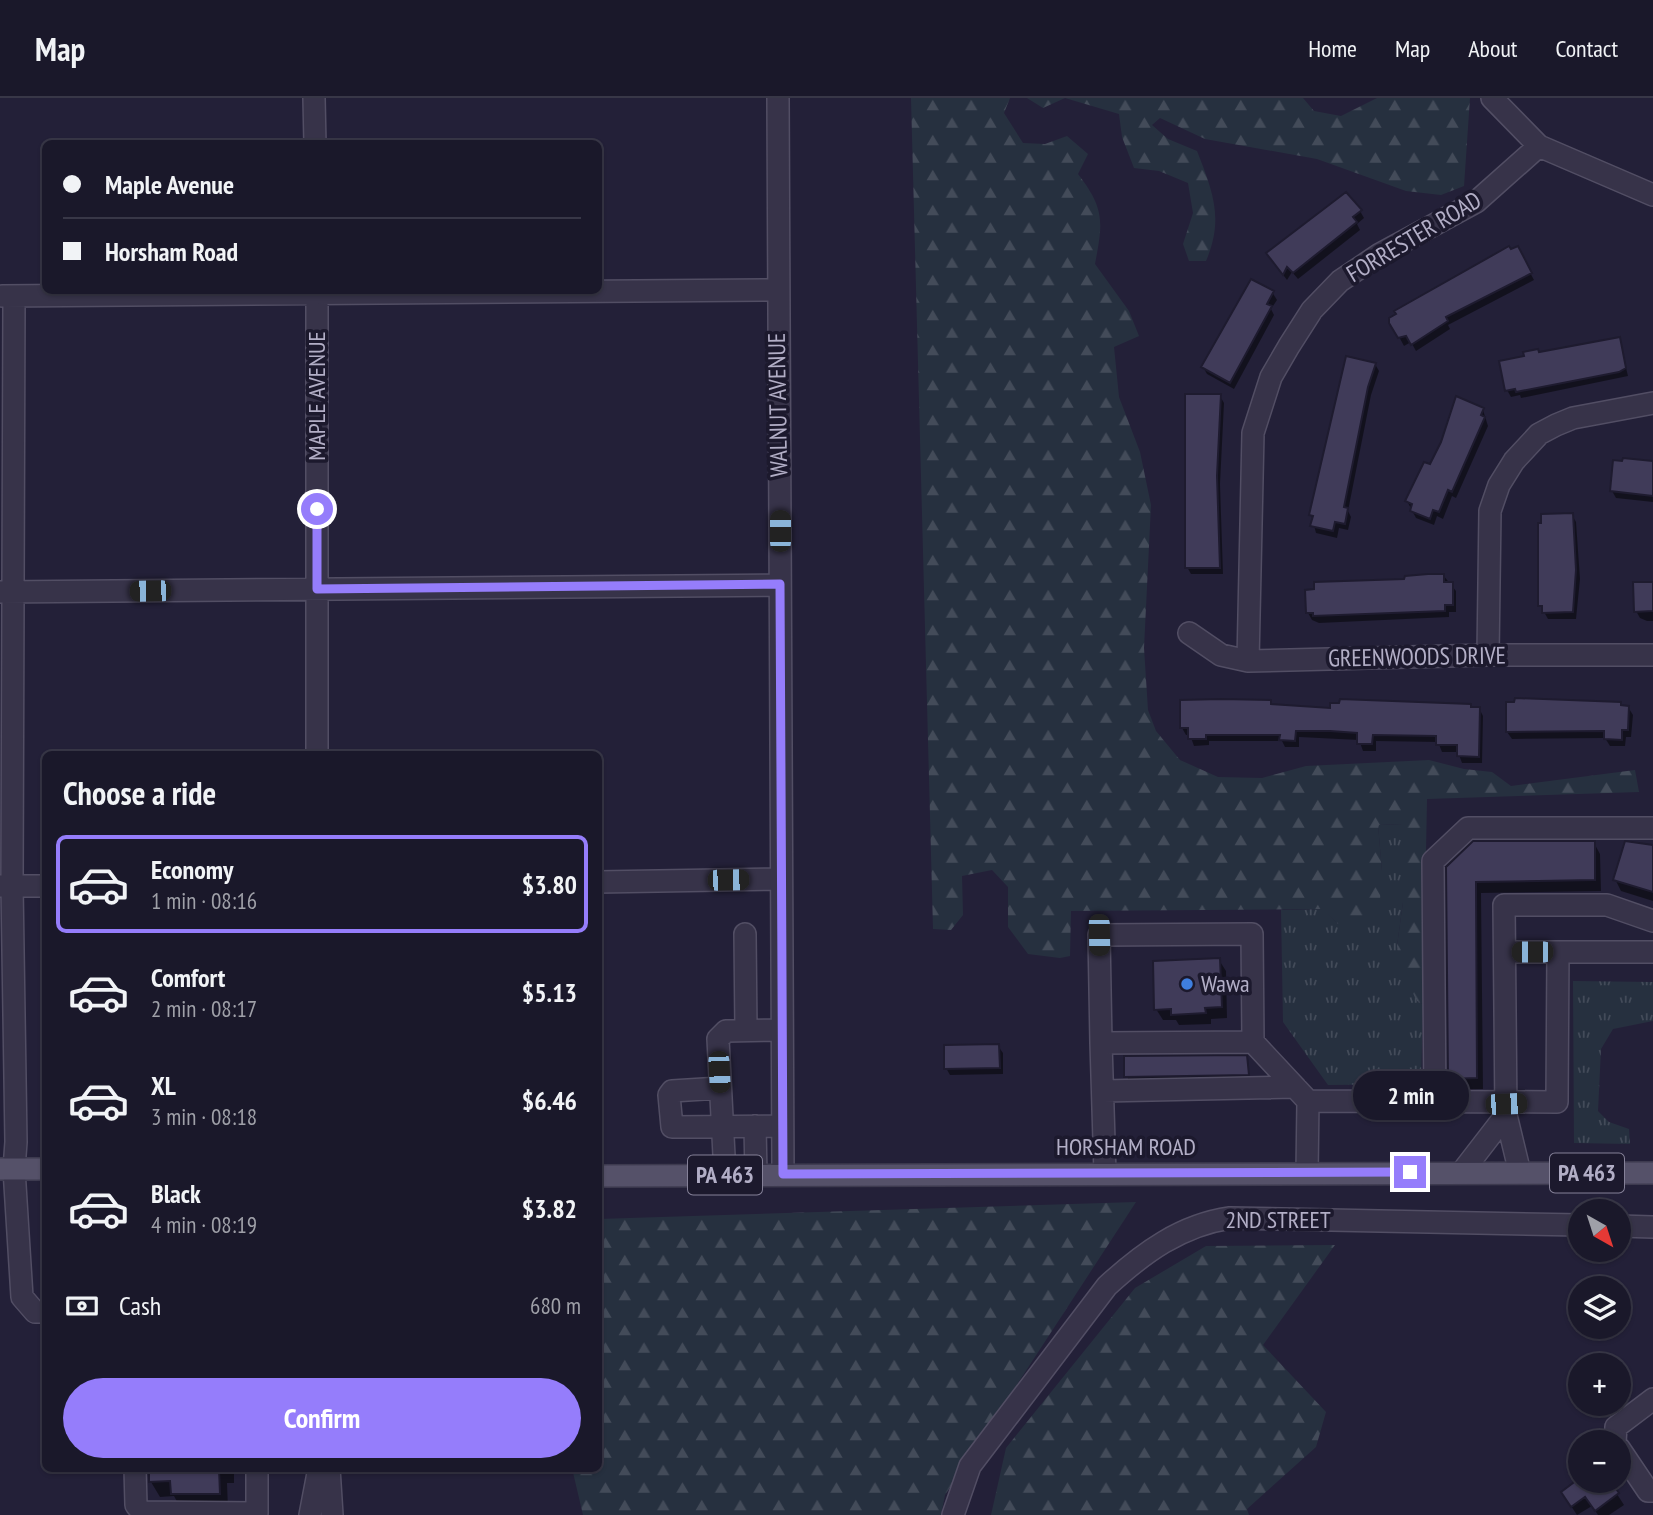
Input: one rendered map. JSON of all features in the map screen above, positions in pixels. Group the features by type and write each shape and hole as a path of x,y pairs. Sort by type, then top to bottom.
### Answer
{"main road":[{"path":"7,1169 42,1169"},
{"name":"HORSHAM ROAD","path":"602,1176 1653,1173"}],"street":[{"path":"314,98 315,140"},
{"name":"WALNUT AVENUE","path":"778,98 783,1174"},
{"path":"1492,98 1539,146 1653,195"},
{"name":"FORRESTER ROAD","path":"1248,661 1253,433 1271,377 1312,310 1340,281 1380,254 1476,202 1539,146"},
{"path":"602,291 777,290"},
{"path":"42,1312 35,1312 22,1297 7,1169 16,1142 6,886 7,296 214,294"},
{"name":"MAPLE AVENUE","path":"317,294 317,751"},
{"path":"1488,655 1490,511 1499,485 1514,461 1539,434 1556,425 1573,418 1653,403"},
{"path":"5,593 780,584"},
{"name":"GREENWOODS DRIVE","path":"1189,633 1221,655 1248,661 1488,655 1653,655"},
{"path":"1435,1104 1433,861 1468,828 1653,828"},
{"path":"602,883 780,879"},
{"path":"6,886 42,886"},
{"path":"1520,1173 1506,1109 1504,905 1607,905 1653,921"},
{"path":"745,934 747,1030"},
{"path":"1105,1174 1099,935 1224,934 1252,934 1253,1042 1302,1094 1307,1173"},
{"path":"1505,952 1653,952"},
{"path":"1103,1091 1302,1094 1506,1109 1557,1102 1558,952"},
{"path":"725,1175 720,1088 721,1033 781,1030"},
{"path":"1101,1043 1253,1042"},
{"path":"720,1088 672,1091 669,1095 670,1123 675,1129 782,1126"},
{"path":"1462,1172 1506,1109"},
{"path":"755,1126 755,1175"},
{"name":"2ND STREET","path":"953,1515 970,1466 1107,1286 1131,1263 1179,1233 1203,1222 1230,1218 1568,1226"},
{"path":"1631,1226 1653,1227"},
{"path":"1616,1430 1616,1427 1653,1399"},
{"path":"1631,1466 1648,1491 1653,1492"},
{"path":"135,1472 136,1506 142,1512 261,1514 257,1472"},
{"path":"310,1515 318,1472"},
{"path":"329,1472 332,1515"}],"green space":[{"path":"911,98 1010,98 1004,113 1023,143 1045,144 1067,136 1088,154 1078,174 1093,197 1100,216 1100,237 1095,264 1129,311 1139,336 1114,347 1119,397 1140,452 1151,505 1144,648 1148,710 1156,731 1180,760 1218,777 1262,778 1306,766 1429,760 1464,769 1492,772 1511,786 1635,770 1639,792 1427,799 1423,1004 1417,1001 1401,970 1397,946 1403,902 1403,824 1378,825 1382,871 1379,914 1367,923 1338,924 1322,909 1071,911 1070,956 1060,958 1028,954 1008,927 1008,887 992,870 962,876 963,915 951,930 933,929"},
{"path":"1027,98 1065,98 1043,108"},
{"path":"1065,98 1303,98 1314,111 1341,116 1377,98 1470,98 1464,186 1441,195 1406,191 1317,159 1205,139 1160,118 1152,125 1168,139 1197,151 1212,193 1214,232 1206,261 1189,261 1183,244 1193,213 1188,183 1159,171 1134,168 1122,137 1119,114"},
{"path":"1403,824 1403,902 1397,946 1417,1001 1423,1004 1421,1084 1328,1085 1283,1022 1281,910 1323,909 1338,924 1382,871 1378,825"},
{"path":"1573,981 1653,982 1653,1021 1613,1029 1601,1049 1598,1111 1609,1122 1629,1129 1630,1144 1574,1143"},
{"path":"1136,1202 945,1495 941,1515 583,1515 573,1472 602,1472 602,1219"},
{"path":"1335,1245 1263,1345 1326,1412 1316,1447 1247,1509 1249,1515 991,1515 1006,1448 1135,1288 1206,1246"}],"building":[{"path":"1346,192 1362,210 1353,217 1357,222 1293,273 1287,267 1283,275 1266,253"},
{"path":"1509,246 1511,249 1518,246 1532,273 1446,317 1448,321 1411,345 1406,336 1398,338 1389,323 1389,318 1396,314 1394,311"},
{"path":"1251,279 1274,291 1267,304 1272,306 1230,383 1201,367"},
{"path":"1620,337 1626,368 1619,372 1516,392 1515,389 1505,391 1499,361 1524,356 1523,352 1538,349 1539,352"},
{"path":"1346,356 1376,363 1368,387 1344,507 1348,508 1345,524 1335,522 1333,531 1310,526 1313,516 1309,515"},
{"path":"1185,394 1221,394 1217,476 1220,568 1185,568"},
{"path":"1456,396 1484,408 1481,415 1485,417 1452,492 1448,490 1439,512 1433,510 1430,519 1410,511 1412,504 1405,501 1424,462 1430,464 1441,442"},
{"path":"1623,458 1653,461 1653,496 1610,491 1613,460 1622,461"},
{"path":"1573,513 1576,570 1573,612 1542,613 1542,606 1538,606 1538,523 1541,523 1541,514"},
{"path":"1444,574 1444,582 1453,582 1453,605 1445,605 1445,611 1313,616 1313,613 1306,613 1305,590 1314,589 1314,582 1404,579 1405,576"},
{"path":"1633,582 1653,582 1653,611 1634,612"},
{"path":"1515,698 1621,702 1621,705 1629,706 1628,730 1622,730 1622,740 1604,739 1604,731 1506,732 1506,702 1514,702"},
{"path":"1340,699 1471,704 1471,707 1480,707 1479,757 1457,756 1457,745 1436,745 1436,736 1373,735 1372,744 1357,744 1357,733 1330,731 1296,731 1295,741 1279,740 1280,735 1206,735 1206,739 1188,739 1188,728 1180,728 1180,700 1271,700 1271,704 1330,708 1330,703 1339,703"},
{"path":"1473,841 1595,841 1595,880 1476,882 1477,1078 1448,1079 1446,867"},
{"path":"1625,841 1653,845 1653,892 1613,880"},
{"name":"Wawa","path":"1220,958 1222,1007 1205,1008 1206,1013 1171,1015 1171,1009 1154,1010 1153,961"},
{"path":"999,1044 1000,1068 944,1069 944,1045"},
{"path":"1247,1055 1249,1075 1124,1077 1124,1056"},
{"path":"149,1472 219,1472 220,1494 171,1494 170,1481 149,1482"},
{"path":"1568,1487 1568,1493 1619,1493 1595,1511 1585,1497 1571,1507 1561,1492"}],"place":[{"name":"Wawa","path":"1187,984"}],"route":[{"path":"317,509 317,589 780,584 783,1174 1410,1172"}]}
